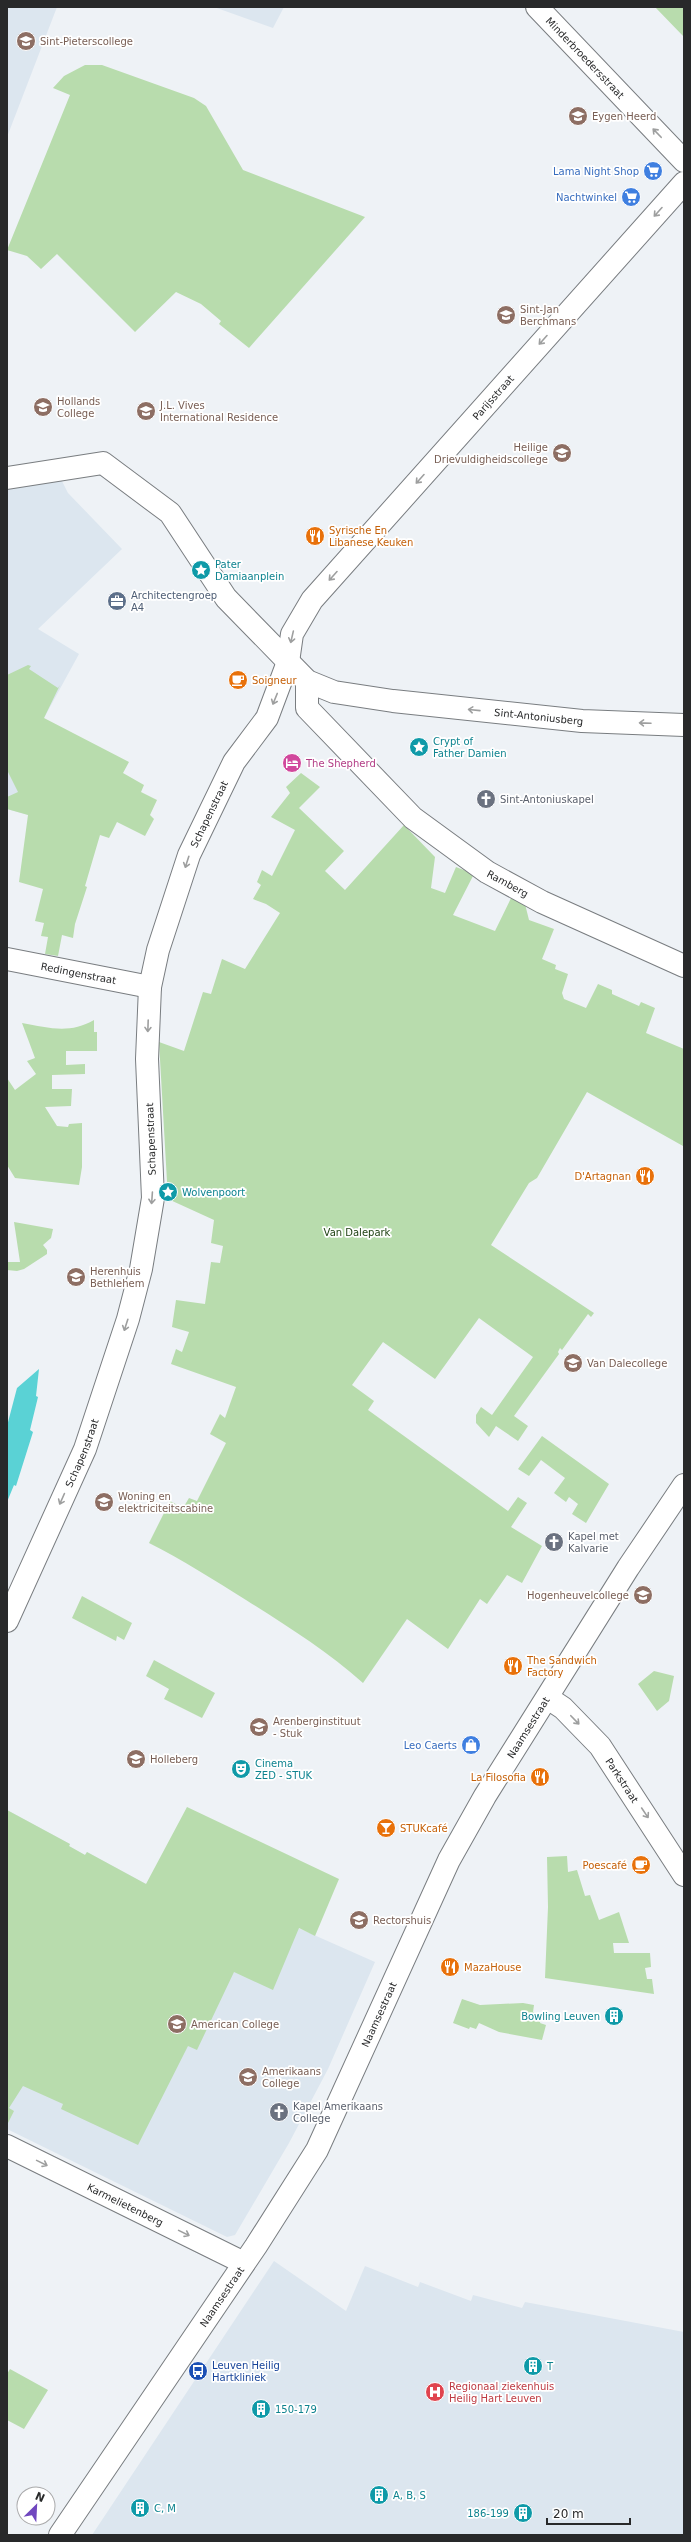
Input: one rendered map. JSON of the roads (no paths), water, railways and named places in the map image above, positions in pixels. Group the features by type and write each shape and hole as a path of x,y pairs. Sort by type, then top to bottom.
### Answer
{"street":[{"name":"Minderbroedersstraat","path":"537,7 684,161"},
{"name":"Parijsstraat","path":"288,662 292,634 302,613 312,600 684,183"},
{"path":"7,478 102,463 170,513 226,598 307,681"},
{"name":"Schapenstraat","path":"7,1620 85,1449 128,1319 141,1268 153,1198 147,1059 150,987 158,950 189,855 234,762 267,718 288,662"},
{"name":"Sint-Antoniusberg","path":"307,681 334,692 393,701 582,721 684,725"},
{"name":"Ramberg","path":"307,681 307,708 413,818 488,872 542,902 684,966"},
{"name":"Redingenstraat","path":"7,959 150,987"},
{"name":"Naamsestraat","path":"60,2535 244,2263 317,2150 449,1860 485,1796 548,1698 628,1568 684,1486"},
{"name":"Parkstraat","path":"548,1698 563,1708 600,1746 681,1864"},
{"name":"Karmelietenberg","path":"7,2146 244,2263"}],"water":[{"path":"39,1369 36,1396 38,1397 30,1430 33,1432 16,1486 14,1485 7,1502 7,1426 17,1388"}],"place":[{"name":"Sint-Pieterscollege","path":"26,41"},
{"name":"Eygen Heerd","path":"578,116"},
{"name":"Lama Night Shop","path":"653,171"},
{"name":"Nachtwinkel","path":"631,197"},
{"name":"Sint-Jan Berchmans","path":"506,315"},
{"name":"Hollands College","path":"43,407"},
{"name":"J.L. Vives International Residence","path":"146,411"},
{"name":"Heilige Drievuldigheidscollege","path":"562,453"},
{"name":"Syrische En Libanese Keuken","path":"315,536"},
{"name":"Pater Damiaanplein","path":"201,570"},
{"name":"Architectengroep A4","path":"117,601"},
{"name":"Soigneur","path":"238,680"},
{"name":"Crypt of Father Damien","path":"419,747"},
{"name":"The Shepherd","path":"292,763"},
{"name":"Sint-Antoniuskapel","path":"486,799"},
{"name":"D'Artagnan","path":"645,1176"},
{"name":"Wolvenpoort","path":"168,1192"},
{"name":"Herenhuis Bethlehem","path":"76,1277"},
{"name":"Van Dalecollege","path":"573,1363"},
{"name":"Woning en elektriciteitscabine","path":"104,1502"},
{"name":"Kapel met Kalvarie","path":"554,1542"},
{"name":"Hogenheuvelcollege","path":"643,1595"},
{"name":"The Sandwich Factory","path":"513,1666"},
{"name":"Arenberginstituut - Stuk","path":"259,1727"},
{"name":"Leo Caerts","path":"471,1745"},
{"name":"Holleberg","path":"136,1759"},
{"name":"Cinema ZED - STUK","path":"241,1769"},
{"name":"La Filosofia","path":"540,1777"},
{"name":"STUKcafé","path":"386,1828"},
{"name":"Poescafé","path":"641,1865"},
{"name":"Rectorshuis","path":"359,1920"},
{"name":"MazaHouse","path":"450,1967"},
{"name":"Bowling Leuven","path":"614,2016"},
{"name":"American College","path":"177,2024"},
{"name":"Amerikaans College","path":"248,2077"},
{"name":"Kapel Amerikaans College","path":"279,2112"},
{"name":"T","path":"533,2366"},
{"name":"Leuven Heilig Hartkliniek","path":"198,2371"},
{"name":"Regionaal ziekenhuis Heilig Hart Leuven","path":"435,2392"},
{"name":"150-179","path":"261,2409"},
{"name":"A, B, S","path":"379,2495"},
{"name":"C, M","path":"140,2508"},
{"name":"186-199","path":"523,2513"}],"park label":[{"name":"Van Dalepark","path":"357,1232"}]}
